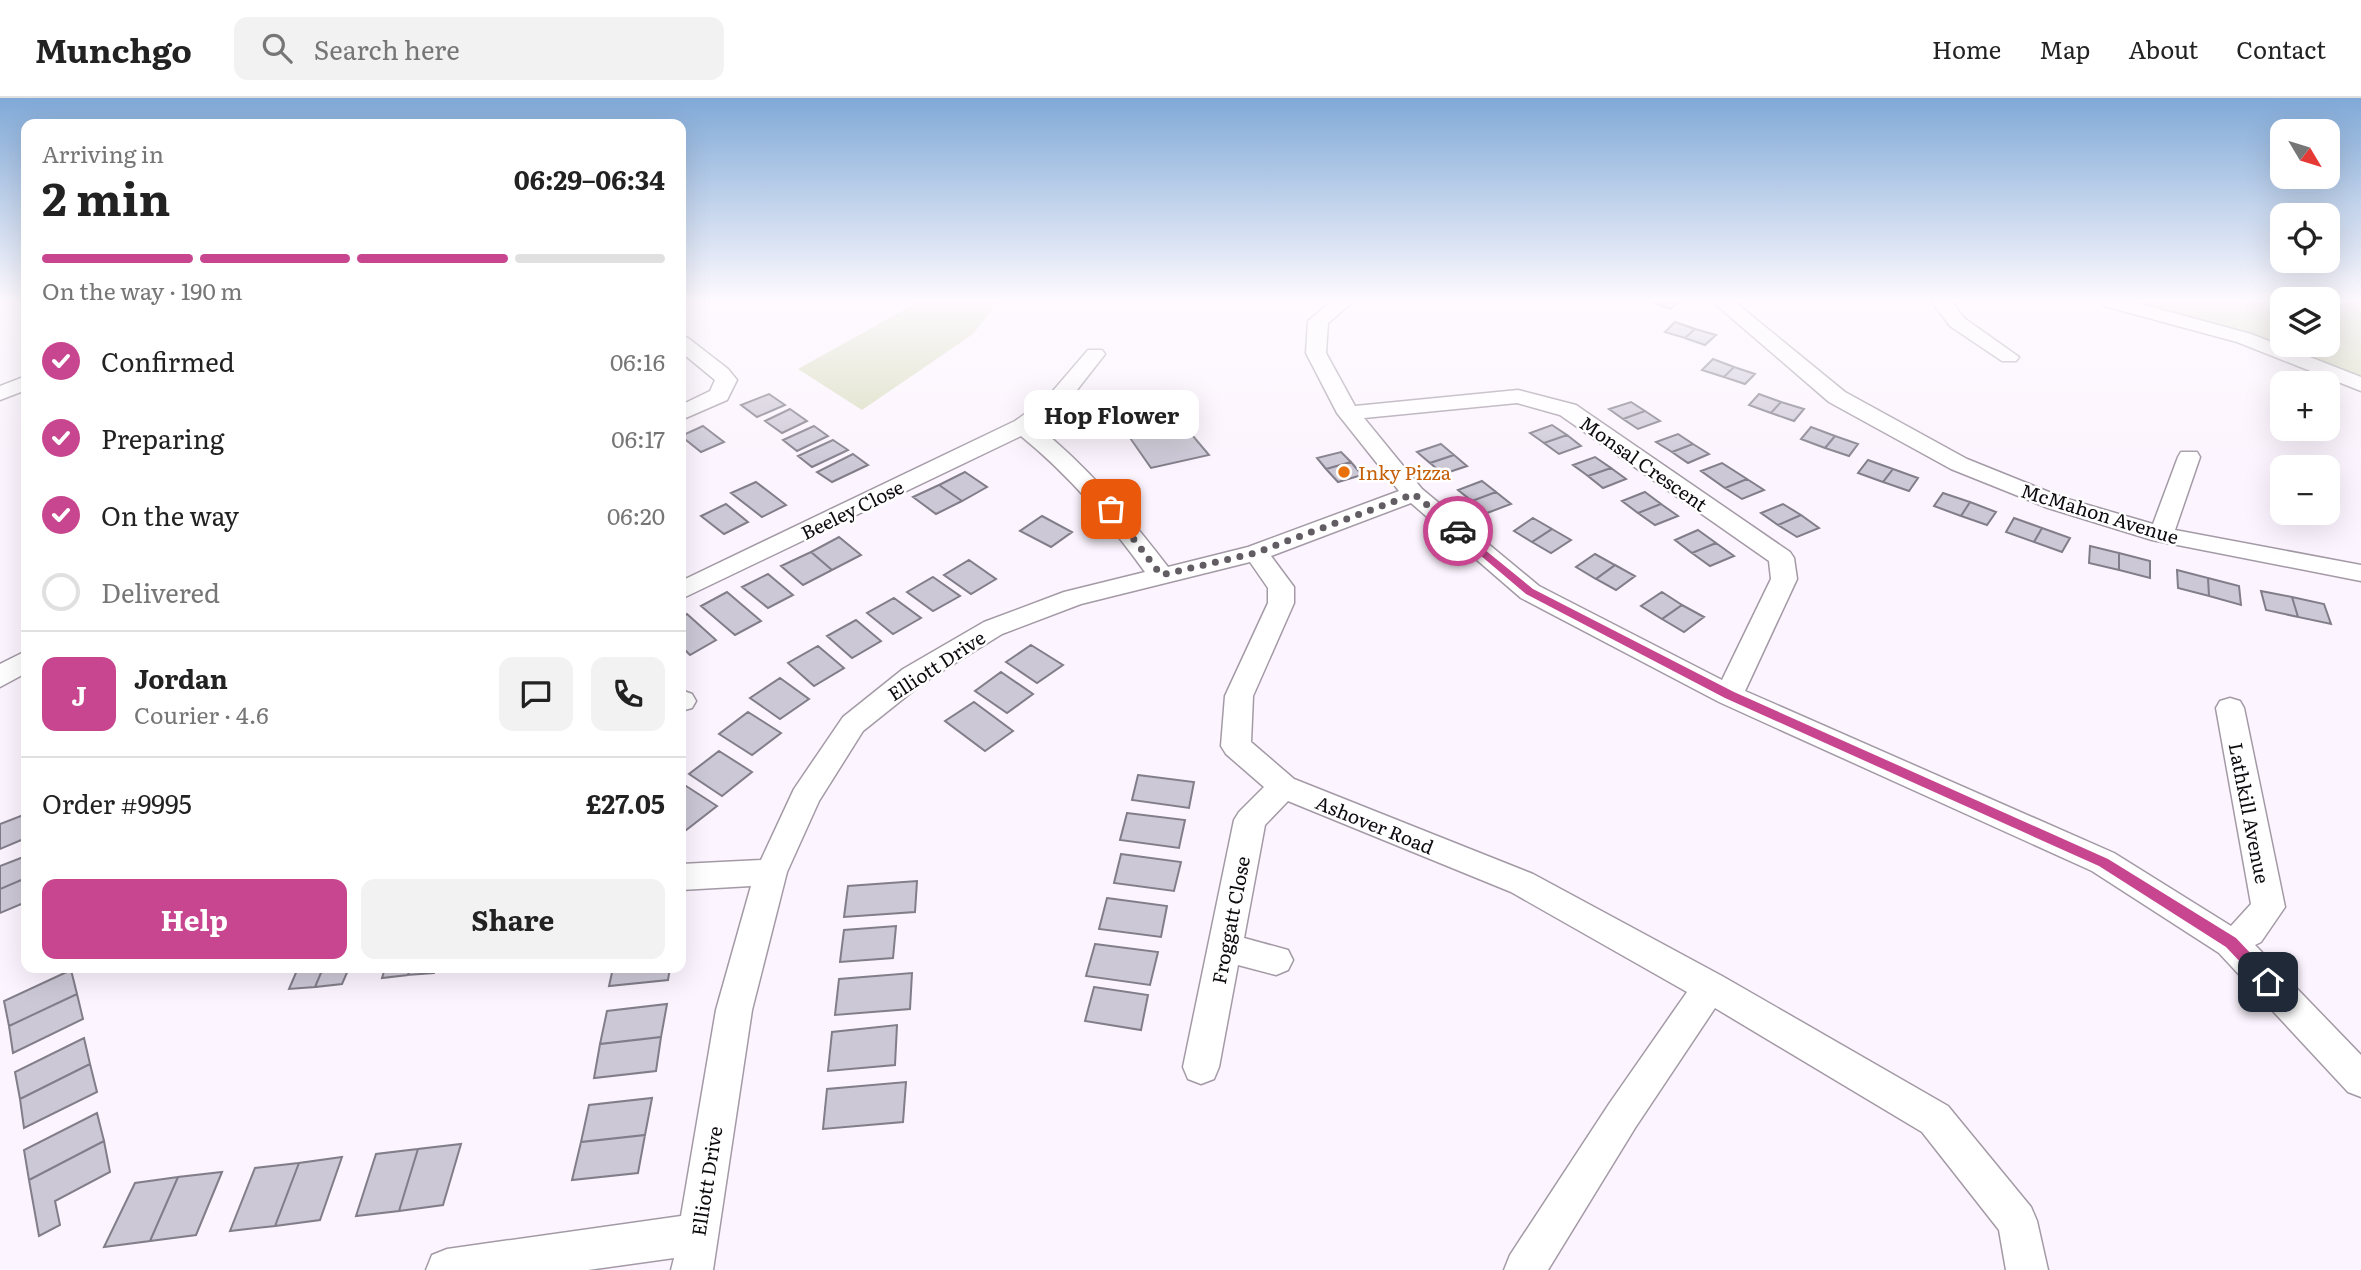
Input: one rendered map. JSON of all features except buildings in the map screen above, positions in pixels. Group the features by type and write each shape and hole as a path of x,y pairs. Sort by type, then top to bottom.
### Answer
{"street":[{"path":"686,411 719,396 726,380 700,357"},
{"name":"Beeley Close","path":"686,589 1023,426 1054,404 1094,357"},
{"path":"1317,357 1348,413 1414,494 1530,592 1730,695 2104,862 2231,943 2361,1080"},
{"name":"McMahon Avenue","path":"1789,357 1837,397 1923,445 1959,464 2056,503 2161,535 2361,573"},
{"path":"2290,357 2361,386"},
{"path":"0,394 21,384"},
{"name":"Monsal Crescent","path":"1348,413 1518,396 1568,410 1781,558 1784,579 1730,695"},
{"path":"1023,426 1066,461 1111,509 1161,575"},
{"path":"2161,535 2189,457"},
{"name":"Elliott Drive","path":"694,1252 734,1010 771,872 805,797 853,724 913,676 993,628 1073,598 1255,553 1414,494"},
{"name":"Ashover Road","path":"1255,553 1281,587 1282,603 1239,696 1236,746 1283,787 1522,883 1710,987 1935,1119 2017,1221 2027,1270"},
{"path":"0,649 21,658"},
{"path":"0,677 21,663"},
{"name":"Lathkill Avenue","path":"2230,708 2268,907 2249,932 2231,943"},
{"name":"Froggatt Close","path":"1201,1067 1250,820 1283,787"},
{"path":"686,877 771,872"},
{"path":"1224,947 1276,960"},
{"path":"1525,1270 1622,1116 1710,987"},
{"path":"447,1270 694,1252"}],"green space":[{"path":"820,357 940,357 862,410 798,369"},
{"path":"2309,357 2340,357 2361,357 2361,378"}],"way so far":[{"path":"1111,509 1161,575 1255,553 1414,494 1458,531"}],"place":[{"name":"Inky Pizza","path":"1344,472"},
{"name":"Hop Flower","path":"1111,509"}],"route":[{"path":"1458,531 1530,592 1730,695 2104,862 2231,943 2268,982"}]}
